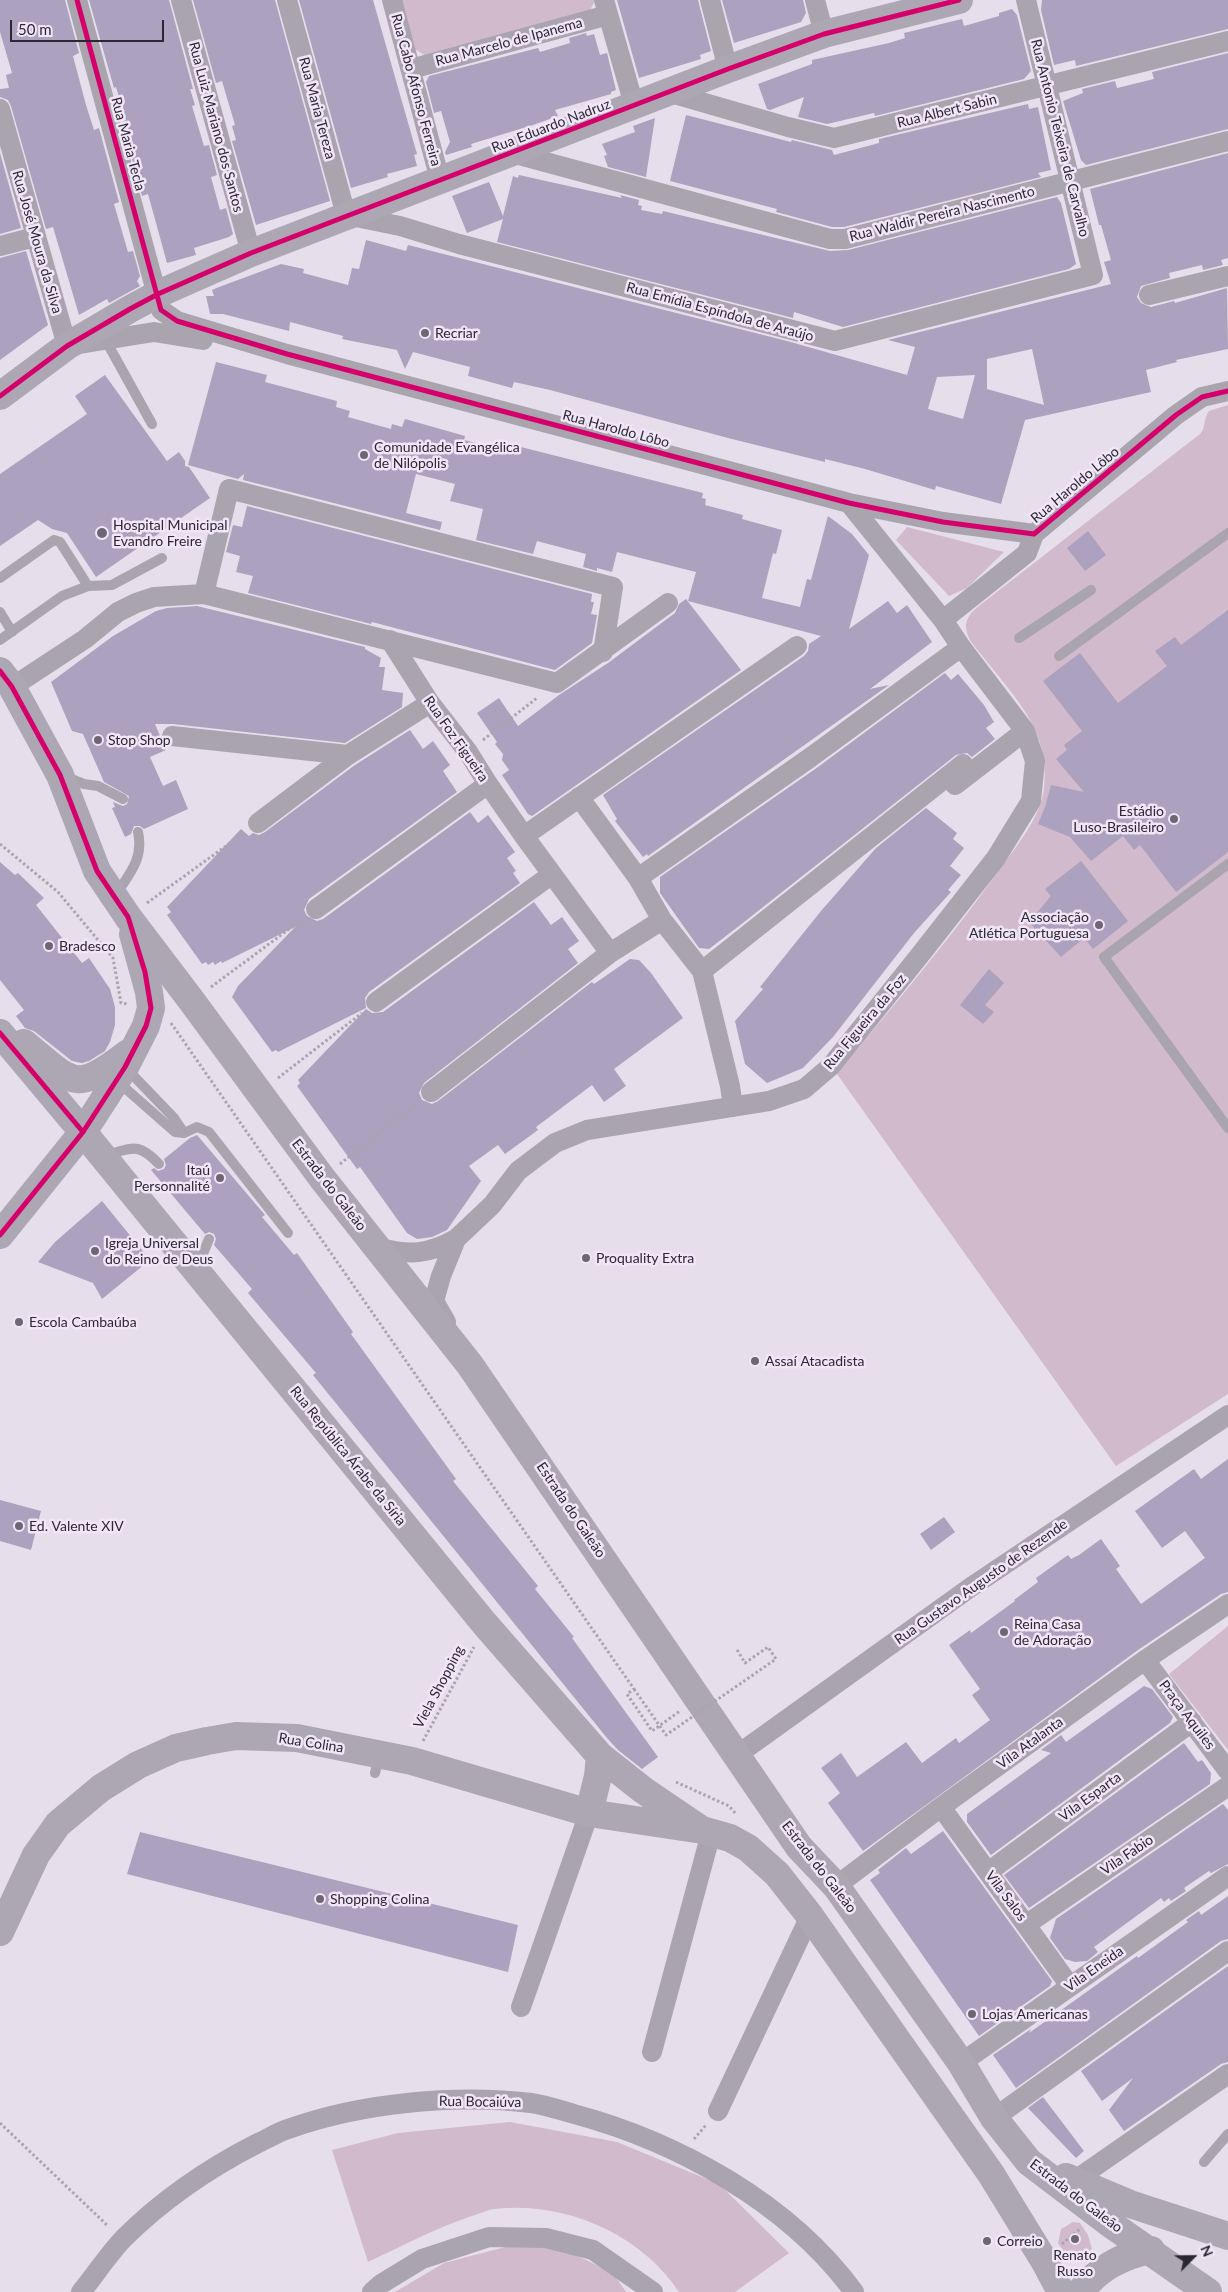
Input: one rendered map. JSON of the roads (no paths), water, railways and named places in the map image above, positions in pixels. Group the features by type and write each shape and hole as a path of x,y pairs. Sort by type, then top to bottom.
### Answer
{"main road":[{"name":"Rua Eduardo Nadruz","path":"158,294 251,253 346,215 728,69 824,34 920,4 959,0"},
{"name":"Rua Haroldo Lôbo","path":"0,396 67,346 158,294"},
{"name":"Estrada do Galeão","path":"6,679 60,775 98,870 121,907 322,1178 470,1365 799,1847 836,1886 961,2063 994,2118 1030,2162 1112,2225 1151,2250 1208,2292"},
{"path":"0,1234 83,1132 126,1065 146,1026 151,1008 145,972 121,907"},
{"path":"0,1023 68,1078 79,1080 92,1078 106,1070 126,1065"},
{"name":"Rua República Árabe da Síria","path":"0,1033 484,1623 600,1756 643,1790 714,1834"},
{"name":"Rua Colina","path":"0,1932 36,1855 58,1824 101,1788 138,1765 176,1748 236,1736 297,1738 371,1761 412,1761 589,1813 714,1834"},
{"path":"589,1813 598,1776 600,1756"},
{"path":"714,1834 748,1848 777,1874 810,1916 991,2174 1045,2262 1061,2292"},
{"path":"1030,2162 1130,2204 1228,2236"},
{"path":"1080,2292 1102,2269 1117,2260 1151,2250"}],"street":[{"name":"Rua Maria Tecla","path":"77,0 158,294"},
{"name":"Rua Luiz Mariano dos Santos","path":"181,0 251,253"},
{"name":"Rua Maria Tereza","path":"287,0 346,215"},
{"name":"Rua Cabo Afonso Ferreira","path":"392,0 440,180"},
{"path":"710,0 728,69"},
{"path":"814,0 824,34"},
{"name":"Rua Antonio Teixeira de Carvalho","path":"1026,0 1093,275"},
{"name":"Rua Marcelo de Ipanema","path":"411,69 606,7"},
{"path":"606,7 634,105"},
{"name":"Rua Albert Sabin","path":"667,92 788,127 834,138 1228,41"},
{"name":"Rua José Moura da Silva","path":"0,109 67,346"},
{"name":"Rua Waldir Pereira Nascimento","path":"512,153 830,239 845,239 1228,141"},
{"name":"Rua Emídia Espíndola de Araújo","path":"346,215 400,226 459,244 835,341 1093,275"},
{"path":"0,246 35,236"},
{"path":"1150,295 1228,276"},
{"name":"Rua Haroldo Lôbo","path":"158,294 161,310 177,321 287,354 849,504 943,522 1034,534 1176,415 1202,397 1228,391"},
{"name":"Rua Haroldo Lôbo","path":"67,346 154,332 287,354"},
{"path":"204,594 229,489 614,587 603,652"},
{"name":"Rua Figueira da Foz","path":"378,1248 395,1252 424,1252 436,1250 456,1239 492,1205 518,1170 554,1143 587,1130 769,1101 804,1089 831,1066 996,858 1031,800 1035,761 1025,732 960,647 943,620 849,504"},
{"path":"943,620 1027,553 1034,534"},
{"path":"6,679 85,639 118,612 136,603 154,598 204,594 557,682 603,652 668,603"},
{"name":"Rua Foz Figueira","path":"390,640 430,703 468,752 551,875 610,953"},
{"path":"524,836 797,646"},
{"path":"638,878 811,757 960,647"},
{"path":"258,823 348,755 430,703"},
{"path":"933,801 1025,732"},
{"path":"172,736 348,755"},
{"path":"702,971 963,764"},
{"path":"316,909 488,784"},
{"path":"579,797 638,878 662,920 702,971 730,1086 733,1107"},
{"path":"376,1002 551,875"},
{"path":"431,1092 610,953 662,920"},
{"name":"Rua Figueira da Foz","path":"456,1239 441,1276 434,1301 470,1365"},
{"name":"Rua Gustavo Augusto de Rezende","path":"737,1755 972,1587 1228,1414"},
{"name":"Vila Atalanta","path":"836,1886 942,1806 1146,1660 1228,1604"},
{"name":"Praça Aquiles","path":"1146,1660 1228,1771"},
{"name":"Vila Esparta","path":"988,1872 1192,1722"},
{"name":"Vila Fabio","path":"1027,1924 1228,1786"},
{"name":"Vila Salos","path":"942,1806 1070,1986"},
{"path":"521,2007 589,1813"},
{"path":"652,2052 714,1834"},
{"name":"Vila Eneida","path":"961,2063 1228,1876"},
{"path":"718,2111 810,1916"},
{"path":"994,2118 1228,1951"},
{"path":"1074,2181 1228,2074"},
{"name":"Rua Bocaiúva","path":"81,2292 123,2240 173,2195 231,2157 289,2128 356,2109 450,2100 532,2103 613,2125 682,2154 754,2197 798,2232 854,2292"},
{"path":"372,2292 381,2284 422,2259 489,2237 499,2237 546,2238 594,2250 653,2292"}],"lane":[{"path":"105,339 152,424"},
{"path":"1059,656 1228,533"},
{"path":"0,578 54,540 60,542 88,586"},
{"path":"0,640 62,596 88,586 112,585 162,558"},
{"path":"1019,638 1091,590"},
{"path":"0,612 12,632"},
{"path":"60,775 84,784 98,786 123,799"},
{"path":"121,907 139,857 141,844 138,832"},
{"path":"1228,864 1104,957 1228,1128"},
{"path":"126,1065 175,1132 184,1133 196,1127 209,1132 288,1233"},
{"path":"126,1065 174,1118 184,1133"},
{"path":"102,1156 138,1148 146,1151 159,1164"},
{"path":"196,1270 209,1239"},
{"path":"1204,2162 1228,2134"}],"place":[{"name":"Recriar","path":"425,333"},
{"name":"Comunidade Evangélica de Nilópolis","path":"364,455"},
{"name":"Hospital Municipal Evandro Freire","path":"102,533"},
{"name":"Stop Shop","path":"98,740"},
{"name":"Estádio Luso-Brasileiro","path":"1174,819"},
{"name":"Associação Atlética Portuguesa","path":"1099,925"},
{"name":"Bradesco","path":"49,946"},
{"name":"Itaú Personnalité","path":"220,1178"},
{"name":"Igreja Universal do Reino de Deus","path":"95,1251"},
{"name":"Proquality Extra","path":"586,1258"},
{"name":"Escola Cambaúba","path":"19,1322"},
{"name":"Assaí Atacadista","path":"755,1361"},
{"name":"Ed. Valente XIV","path":"19,1526"},
{"name":"Reina Casa de Adoração","path":"1004,1632"},
{"name":"Shopping Colina","path":"320,1899"},
{"name":"Lojas Americanas","path":"972,2014"},
{"name":"Renato Russo","path":"1075,2239"},
{"name":"Correio","path":"987,2241"}]}
